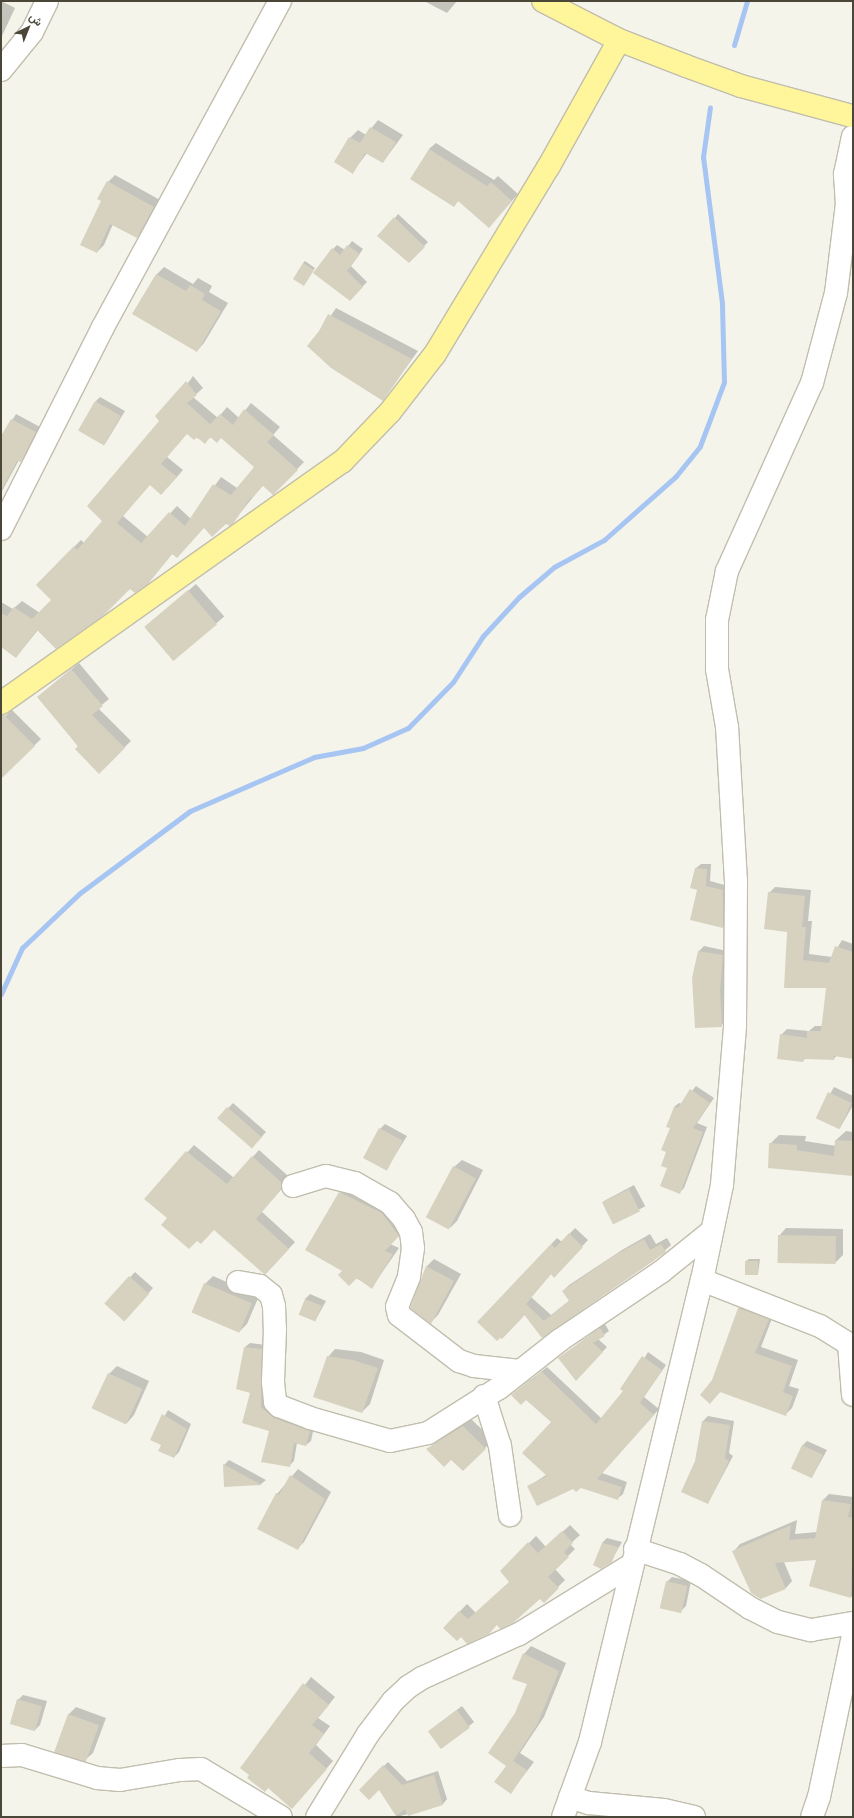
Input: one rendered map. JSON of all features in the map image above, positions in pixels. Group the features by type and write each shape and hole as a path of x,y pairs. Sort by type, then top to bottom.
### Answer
{"main road":[{"path":"543,1 619,40 741,86 853,124"},
{"path":"1,703 68,652 282,506 342,462 390,412 435,354 549,166 619,40"}],"street":[{"path":"1,70 32,32 47,1"},
{"path":"1,529 103,327 280,1"},
{"path":"694,1817 664,1810 589,1803 567,1807 590,1742 633,1557 702,1280 722,1185 735,1026 736,898 727,727 717,669 717,620 727,571 812,383 836,293 850,199 844,174 853,124"},
{"path":"293,1186 326,1176 355,1183 390,1203 404,1219 411,1232 413,1248 409,1277 397,1307 399,1315 459,1361 474,1366 520,1371"},
{"path":"238,1282 260,1286 271,1295 274,1306 274,1396 276,1402 286,1410 390,1440 428,1433 520,1371 560,1340 661,1272 712,1231"},
{"path":"702,1280 820,1326 851,1344 853,1395"},
{"path":"484,1396 500,1446 510,1514"},
{"path":"318,1817 368,1734 393,1701 408,1688 422,1678 519,1634 633,1557 696,1572 750,1608 778,1622 811,1630 853,1623"},
{"path":"812,1817 818,1797 853,1636"},
{"path":"1,1756 22,1755 97,1778 120,1780 180,1770 201,1769 281,1817"}],"building":[{"path":"370,127 396,142 383,163 365,153 353,174 334,162 349,137 360,143"},
{"path":"429,149 487,186 491,182 512,201 489,228 458,201 454,207 410,179"},
{"path":"107,181 154,207 137,238 110,224 97,253 80,245 101,201 97,199"},
{"path":"394,217 425,247 409,263 377,236"},
{"path":"347,245 360,254 347,271 363,287 350,301 313,273 332,248 340,255"},
{"path":"303,263 314,270 304,286 293,279"},
{"path":"156,274 186,291 190,285 205,294 202,300 221,311 197,352 132,314"},
{"path":"328,314 412,359 383,401 331,368 307,346 319,331"},
{"path":"186,381 197,395 187,403 210,424 220,414 233,425 244,409 274,435 267,442 298,470 273,495 263,486 252,498 251,497 233,524 230,526 226,524 212,537 204,528 177,558 172,554 148,584 135,593 130,589 104,615 56,649 37,630 16,658 1,647 1,613 7,616 14,607 32,619 51,600 36,585 74,546 77,550 102,521 87,506 159,421 155,416","holes":["187,434 194,440 197,437 205,444 210,437 217,443 221,438 254,467 231,495 213,484 185,526 169,512 141,543 117,523 150,485 161,495 177,477 161,464"]},
{"path":"95,401 121,416 104,445 78,430"},
{"path":"11,419 36,432 21,462 17,461 1,491 1,436"},
{"path":"188,590 217,624 173,661 144,627"},
{"path":"71,669 103,706 92,715 125,748 99,774 75,749 78,746 37,697"},
{"path":"1,715 4,715 35,746 1,779"},
{"path":"695,868 707,869 706,886 723,890 723,928 690,920 697,890 690,888"},
{"path":"768,892 805,896 802,927 806,927 803,960 829,963 835,946 853,952 853,1059 834,1056 834,1060 804,1059 803,1062 777,1059 780,1034 807,1038 807,1031 821,1031 826,988 784,988 787,932 764,929"},
{"path":"698,951 723,955 720,990 722,1027 695,1028 692,978"},
{"path":"690,1089 710,1103 693,1128 703,1132 680,1194 660,1186 667,1168 661,1166 666,1152 661,1150 670,1128 666,1127 674,1107 678,1108"},
{"path":"828,1092 852,1103 839,1129 816,1118"},
{"path":"227,1107 262,1137 252,1148 217,1118"},
{"path":"379,1128 403,1141 387,1171 363,1158"},
{"path":"835,1140 853,1141 853,1176 768,1168 769,1143 797,1145 797,1150 834,1156"},
{"path":"186,1151 227,1184 252,1156 281,1182 281,1190 256,1219 289,1249 265,1275 214,1230 201,1244 197,1241 189,1249 161,1225 167,1218 144,1199"},
{"path":"453,1166 476,1178 449,1229 426,1217"},
{"path":"629,1189 640,1211 613,1225 602,1202"},
{"path":"339,1192 382,1213 399,1236 385,1251 393,1254 372,1289 357,1278 349,1286 338,1275 342,1271 305,1250"},
{"path":"569,1233 583,1247 554,1278 551,1274 526,1304 544,1321 569,1301 562,1291 615,1255 644,1239 650,1250 661,1244 666,1252 542,1338 522,1312 524,1316 502,1339 500,1338 497,1341 477,1322 551,1244 555,1248"},
{"path":"778,1235 836,1236 836,1264 778,1263"},
{"path":"745,1261 758,1261 758,1275 745,1275"},
{"path":"426,1266 454,1281 431,1324 410,1308"},
{"path":"129,1276 149,1294 124,1322 104,1303"},
{"path":"204,1283 252,1303 239,1333 191,1312"},
{"path":"305,1299 322,1306 315,1322 299,1315"},
{"path":"738,1308 769,1319 755,1353 792,1366 783,1392 793,1396 786,1416 720,1392 710,1404 700,1395 712,1380"},
{"path":"600,1328 605,1336 593,1343 603,1352 576,1381 558,1358"},
{"path":"244,1347 262,1349 261,1407 274,1418 310,1431 306,1446 294,1443 290,1467 261,1462 269,1431 242,1423 250,1393 236,1389"},
{"path":"327,1356 353,1360 378,1368 362,1413 313,1397"},
{"path":"642,1356 662,1370 640,1403 654,1415 597,1479 622,1487 618,1500 581,1488 576,1492 573,1489 537,1506 527,1486 547,1476 522,1453 551,1422 526,1400 521,1405 511,1395 531,1379 533,1380 541,1371 596,1424 623,1391 620,1389"},
{"path":"108,1373 142,1389 126,1424 92,1408"},
{"path":"162,1414 187,1429 174,1458 158,1451 161,1445 150,1440"},
{"path":"702,1421 730,1425 725,1458 729,1461 708,1504 681,1492 695,1461"},
{"path":"463,1426 486,1449 463,1471 451,1460 444,1467 426,1449"},
{"path":"802,1445 823,1455 812,1478 791,1469"},
{"path":"223,1464 262,1485 224,1487"},
{"path":"290,1475 325,1499 298,1550 257,1529 276,1493 279,1495"},
{"path":"822,1500 851,1504 848,1517 853,1518 851,1598 809,1586 816,1560 775,1563 786,1589 761,1599 751,1593 732,1551 791,1525 789,1540 815,1538"},
{"path":"562,1531 573,1543 564,1552 569,1557 548,1577 559,1588 544,1603 540,1599 513,1623 500,1629 497,1625 489,1634 467,1644 461,1637 457,1641 443,1628 459,1611 468,1619 509,1582 500,1571 528,1542 538,1553"},
{"path":"602,1543 618,1547 612,1562 601,1569 593,1565"},
{"path":"666,1581 687,1586 681,1613 660,1608"},
{"path":"523,1653 559,1671 537,1725 513,1761 527,1770 511,1794 494,1782 506,1766 488,1753 515,1713 527,1684 512,1679"},
{"path":"303,1683 329,1705 312,1725 324,1734 309,1753 327,1769 292,1809 268,1788 265,1792 247,1778 249,1775 240,1768"},
{"path":"17,1699 42,1706 35,1731 10,1724"},
{"path":"457,1710 470,1728 441,1749 428,1731"},
{"path":"68,1714 99,1725 85,1764 54,1753"},
{"path":"383,1765 402,1785 434,1775 443,1805 408,1816 405,1809 396,1816 379,1790 369,1800 359,1790"}],"waterway":[{"path":"734,45 747,1"},
{"path":"1,994 22,948 80,893 190,811 314,757 363,748 408,728 453,682 483,636 519,597 554,567 604,540 676,476 700,446 724,382 722,303 703,157 710,107"}]}
